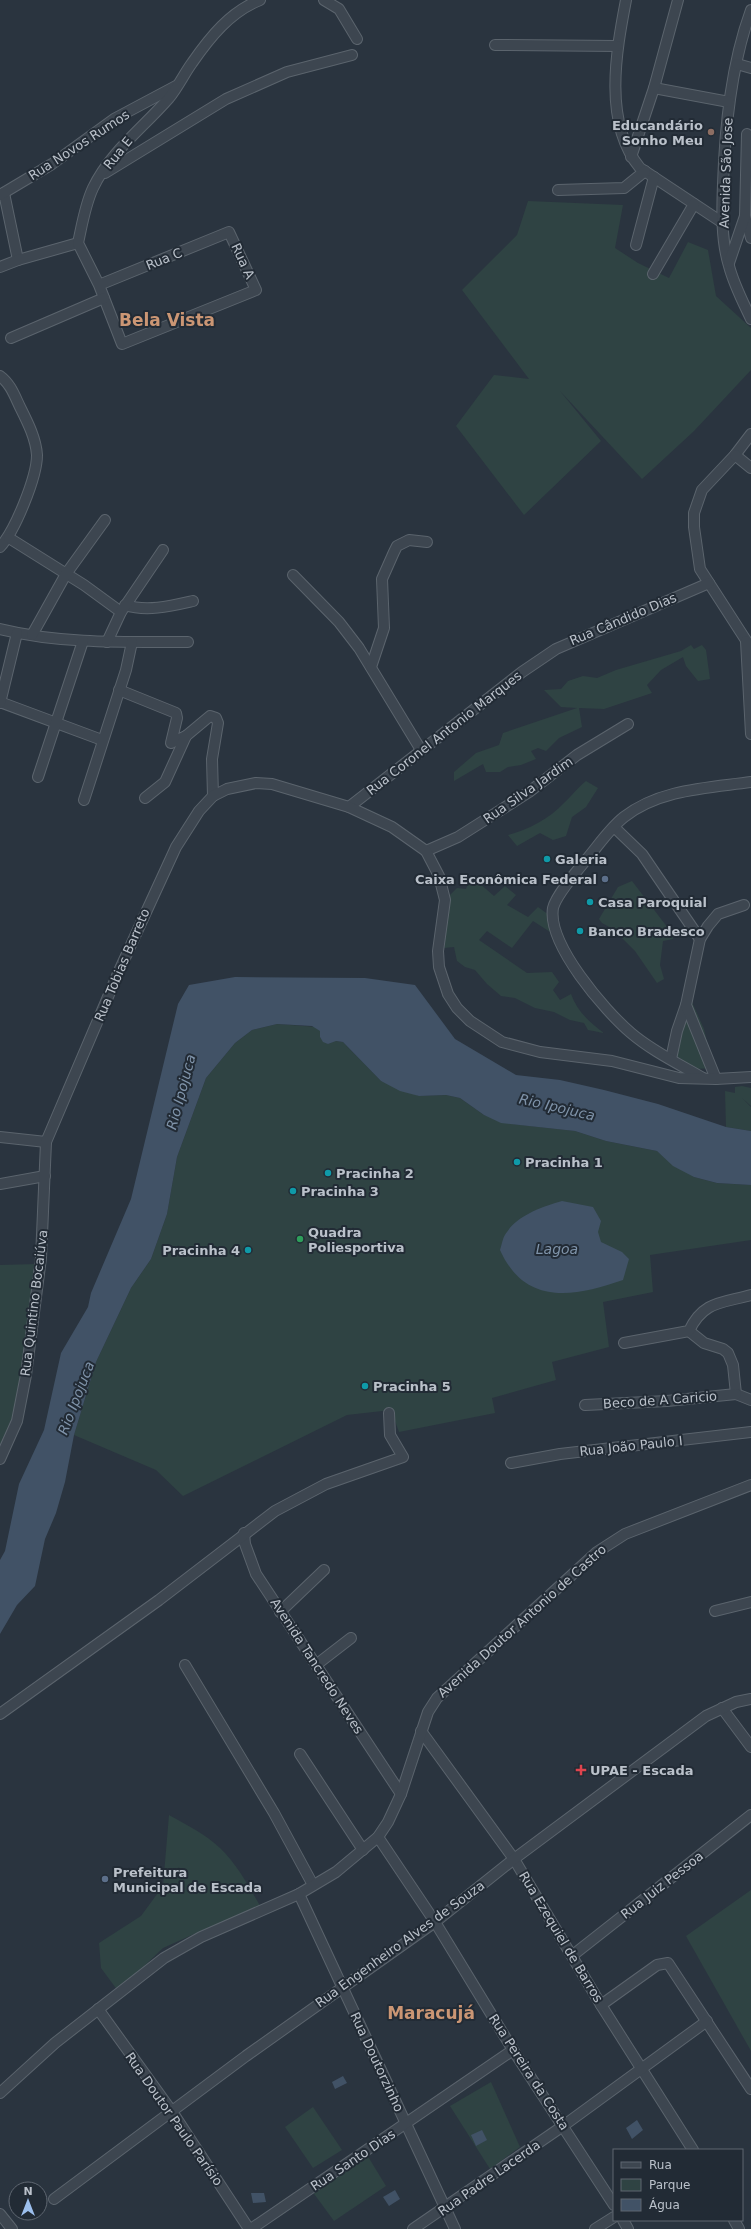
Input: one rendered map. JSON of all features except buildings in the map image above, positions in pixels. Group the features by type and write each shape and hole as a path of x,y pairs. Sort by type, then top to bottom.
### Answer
{"street":[{"name":"Rua E","path":"78,244 88,201 100,176 135,131 168,99 191,64 222,26 235,14 260,0"},
{"path":"324,0 339,9 357,39"},
{"path":"626,0 617,46 616,89 621,130 631,157 645,171 723,223"},
{"path":"631,157 654,88 678,0"},
{"name":"Avenida São Jose","path":"751,10 746,24 737,64 729,102 724,138 723,223 728,265 734,283 751,319"},
{"path":"496,45 617,46"},
{"path":"100,176 226,99 287,72 352,55"},
{"path":"737,64 751,68"},
{"name":"Rua Novos Rumos","path":"2,194 52,164 108,123 179,84"},
{"path":"654,88 729,102"},
{"path":"747,134 745,216 751,238"},
{"path":"558,190 624,188 645,171"},
{"path":"636,245 654,177"},
{"path":"2,194 18,260"},
{"path":"652,274 694,204"},
{"path":"728,265 745,216"},
{"name":"Rua C","path":"99,285 229,232"},
{"name":"Rua A","path":"104,298 122,344 256,290 229,232"},
{"path":"0,267 18,260 78,244 104,298 11,338"},
{"path":"0,376 10,385 31,431 37,454 36,466 31,482 9,538 0,548"},
{"path":"751,434 735,455 702,490 694,513 694,527 700,569 749,644 751,734"},
{"path":"735,455 751,468"},
{"path":"32,636 66,574 105,520"},
{"path":"9,538 123,609 170,606 193,601"},
{"path":"371,667 384,628 382,579 397,546 409,540 426,542"},
{"path":"107,642 123,609 163,550"},
{"path":"294,575 345,629 371,667 421,750"},
{"name":"Rua Cândido Dias","path":"540,659 576,639 709,583"},
{"path":"0,629 32,636 83,641 188,642"},
{"path":"17,633 0,703 102,740"},
{"path":"38,777 83,641"},
{"path":"84,800 132,642"},
{"name":"Rua Coronel Antonio Marques","path":"349,807 540,659"},
{"path":"118,690 176,713 177,718 170,743 174,743 186,736 210,716 215,717 217,720 212,759 213,796 241,785 272,784 349,807 392,827 426,851 439,876 445,900 438,951 442,980 448,994 457,1008 470,1021 502,1042 540,1052 612,1061 664,1076 711,1079 751,1077"},
{"name":"Rua Silva Jardim","path":"426,851 458,836 488,818 529,792 577,755 628,724"},
{"path":"145,798 165,782 186,736"},
{"path":"711,1079 671,1059 631,1033 619,1022 578,974 568,959 557,935 553,918 553,907 576,873 614,827 632,811 651,800 683,792 751,782"},
{"name":"Rua Tobias Barreto","path":"46,1142 153,893 188,827 199,811 213,796"},
{"path":"614,827 642,854 700,939"},
{"path":"671,1059 677,1031 686,1005 700,939 718,914 744,905"},
{"path":"686,1005 711,1079"},
{"path":"0,1137 46,1142"},
{"name":"Rua Quintino Bocaiúva","path":"0,1459 17,1421 24,1388 41,1258 46,1142"},
{"path":"0,1184 45,1176"},
{"path":"689,1330 695,1318 704,1309 751,1295"},
{"path":"624,1343 689,1330 704,1342 723,1349 728,1353 733,1365 736,1394 751,1400"},
{"name":"Beco de A Caricio","path":"585,1405 667,1401 736,1394"},
{"path":"0,1714 204,1567 244,1533 275,1511 307,1493 348,1475 403,1457 390,1435 389,1413"},
{"name":"Rua João Paulo I","path":"511,1463 567,1454 751,1432"},
{"name":"Avenida Doutor Antonio de Castro","path":"0,2093 55,2043 146,1971 182,1947 299,1894 336,1872 378,1837 388,1822 401,1794 410,1771 428,1712 437,1698 448,1685 597,1552 625,1534 751,1485"},
{"name":"Avenida Tancredo Neves","path":"244,1533 245,1544 256,1574 401,1794"},
{"path":"280,1612 324,1570"},
{"path":"715,1611 751,1602"},
{"path":"316,1665 351,1638"},
{"path":"185,1665 262,1793 313,1885"},
{"name":"Rua Engenheiro Alves de Souza","path":"54,2199 173,2112 246,2056 435,1922 514,1859 706,1716 722,1708 751,1699"},
{"path":"722,1708 751,1746"},
{"name":"Rua Ezequiel de Barros","path":"421,1731 514,1859 573,1955 601,2004 692,2149"},
{"path":"300,1754 363,1850"},
{"name":"Rua Juiz Pessoa","path":"573,1955 751,1815"},
{"name":"Rua Pereira da Costa","path":"378,1837 435,1922 513,2050 613,2203"},
{"name":"Rua Doutorzinho","path":"299,1894 342,1988 407,2123 455,2229"},
{"path":"601,2004 657,1965 664,1962 672,1965 751,2089"},
{"name":"Rua Doutor Paulo Parísio","path":"98,2009 173,2112 250,2229"},
{"name":"Rua Padre Lacerda","path":"413,2229 563,2126 707,2021"},
{"name":"Rua Santo Dias","path":"250,2229 513,2050"},
{"path":"0,2214 12,2229"},
{"path":"595,2229 613,2218"}],"green space":[{"path":"528,201 623,205 615,248 638,263 669,278 688,242 708,250 716,296 751,328 751,370 694,431 642,479 560,391 601,441 524,515 456,426 494,375 529,379 462,290 517,235"},
{"path":"691,645 694,649 702,645 706,650 710,679 698,681 686,666 683,657 661,670 647,685 652,693 604,709 579,708 582,727 559,738 546,751 538,748 531,751 536,759 521,765 508,767 500,772 486,772 483,764 454,781 454,772 476,753 499,745 503,733 577,708 561,707 544,690 561,689 568,681 583,676 597,678 616,670 681,651"},
{"path":"586,781 598,788 586,807 572,817 566,836 553,840 540,833 517,846 508,835 531,827 552,814"},
{"path":"471,876 494,896 505,886 516,895 507,905 528,917 538,907 556,920 558,937 533,921 512,948 487,931 479,940 527,973 552,972 559,982 553,990 560,1000 571,994 584,1016 604,1033 588,1030 584,1023 570,1020 554,1012 535,1008 515,998 501,996 487,984 475,970 465,967 457,961 454,947 444,948 449,896 457,888 466,889"},
{"path":"632,881 671,932 673,939 663,941 660,965 664,979 657,983 635,951 613,929 602,923 599,919 618,887"},
{"path":"687,991 704,1029 713,1068 696,1069 672,1058"},
{"path":"277,1024 317,1027 320,1031 320,1037 328,1044 335,1041 343,1042 381,1081 419,1096 446,1095 460,1098 484,1115 512,1124 575,1131 606,1141 657,1151 694,1177 717,1183 751,1185 751,1240 650,1255 653,1292 603,1302 609,1347 552,1362 556,1380 492,1398 495,1413 399,1432 391,1410 347,1415 183,1496 156,1470 74,1435 96,1362 131,1288 151,1259 167,1214 177,1157 206,1078 235,1043 252,1030"},
{"path":"742,1086 751,1088 751,1106 742,1098 751,1107 751,1131 726,1127 725,1091 735,1093 735,1087"},
{"path":"37,1264 19,1408 0,1460 0,1265"},
{"path":"169,1815 202,1834 220,1848 238,1869 262,1909 203,1930 163,1948 118,1991 101,1968 99,1943 141,1916 163,1886"},
{"path":"751,1890 751,2051 686,1936"},
{"path":"491,2082 520,2147 490,2169 450,2106"},
{"path":"313,2107 342,2150 313,2168 285,2127"},
{"path":"367,2155 386,2186 334,2221 312,2191"}],"water":[{"name":"Rio Ipojuca","path":"235,977 365,978 415,985 455,1039 516,1075 560,1080 604,1090 658,1104 726,1127 751,1131 751,1185 717,1183 694,1177 673,1166 657,1151 606,1141 575,1131 501,1123 484,1115 460,1098 446,1095 419,1096 400,1091 381,1081 343,1042 336,1041 328,1044 323,1042 320,1037 320,1031 312,1026 277,1024 252,1030 235,1043 206,1078 177,1157 167,1214 151,1259 131,1288 96,1362 74,1435 65,1482 56,1513 45,1539 35,1586 17,1605 0,1634 0,1560 5,1551 19,1484 44,1430 61,1353 88,1307 91,1293 131,1199 178,1004 189,985"},
{"name":"Lagoa","path":"562,1201 593,1207 601,1221 598,1232 601,1242 622,1252 629,1259 623,1280 587,1290 569,1293 552,1292 537,1289 523,1281 510,1268 500,1250 506,1234 512,1226 524,1216 532,1212"},
{"path":"343,2076 347,2083 335,2089 332,2082"},
{"path":"637,2120 643,2130 632,2139 626,2128"},
{"path":"482,2130 487,2140 476,2146 471,2135"},
{"path":"395,2190 400,2199 389,2206 383,2197"},
{"path":"251,2193 264,2193 266,2202 253,2203"}],"place":[{"name":"Educandário Sonho Meu","path":"711,132"},
{"name":"Galeria","path":"547,859"},
{"name":"Caixa Econômica Federal","path":"605,879"},
{"name":"Casa Paroquial","path":"590,902"},
{"name":"Banco Bradesco","path":"580,931"},
{"name":"Pracinha 1","path":"517,1162"},
{"name":"Pracinha 2","path":"328,1173"},
{"name":"Pracinha 3","path":"293,1191"},
{"name":"Quadra Poliesportiva","path":"300,1239"},
{"name":"Pracinha 4","path":"248,1250"},
{"name":"Pracinha 5","path":"365,1386"},
{"name":"UPAE - Escada","path":"581,1770"},
{"name":"Prefeitura Municipal de Escada","path":"105,1879"}],"district":[{"name":"Bela Vista","path":"167,320"},
{"name":"Maracujá","path":"431,2013"}]}
